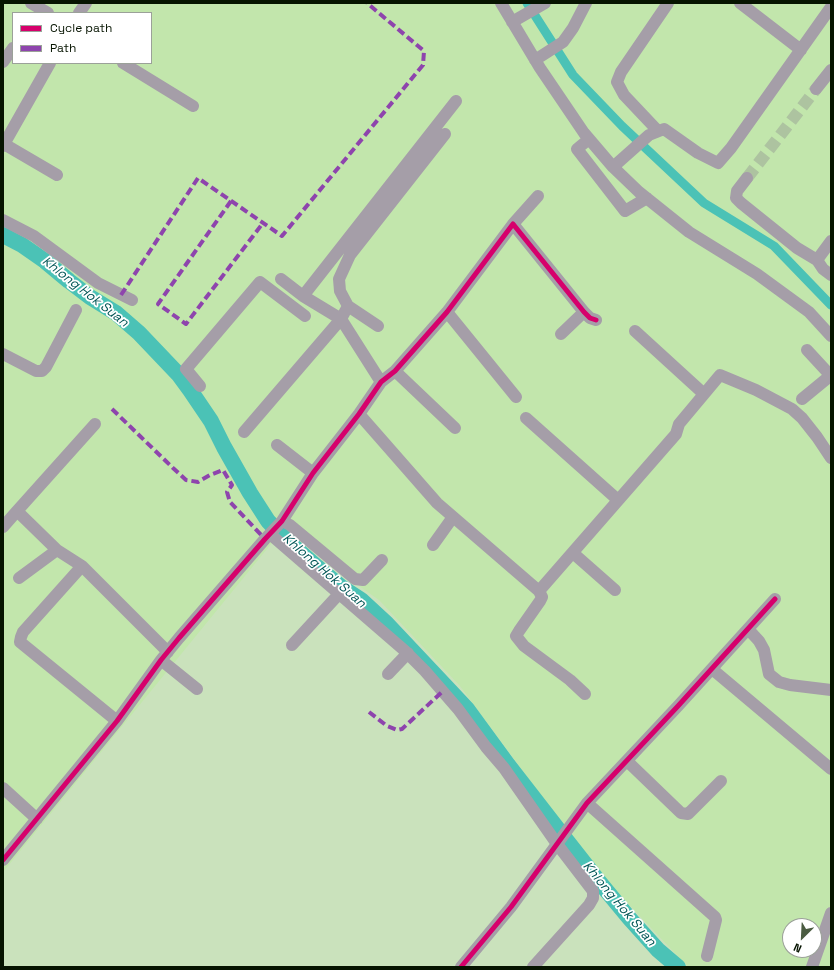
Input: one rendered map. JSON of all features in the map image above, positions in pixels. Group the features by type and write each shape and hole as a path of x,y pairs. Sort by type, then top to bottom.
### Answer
{"street":[{"path":"31,3 46,12"},
{"path":"80,12 86,3"},
{"path":"501,3 535,60 579,126 613,167 646,198 689,232 757,274 809,312 831,336"},
{"path":"512,22 545,3"},
{"path":"535,60 563,42 573,28 586,3"},
{"path":"653,133 624,95 617,82 621,72 668,3"},
{"path":"740,3 801,50"},
{"path":"613,167 653,133 664,129 698,153 718,163 731,148 831,7"},
{"path":"3,62 12,49"},
{"path":"49,64 4,145 57,175"},
{"path":"125,64 193,106"},
{"path":"816,89 831,70"},
{"path":"303,296 456,101"},
{"path":"378,326 348,306 340,291 339,279 350,255 445,134"},
{"path":"589,139 577,149 625,211 646,198"},
{"path":"747,178 737,191 736,198 797,248 816,260 823,269 831,275"},
{"path":"3,860 117,721 164,656 282,522 313,473 359,414 381,382 395,370 447,312 513,224 538,196"},
{"path":"3,220 34,236 98,283 132,300"},
{"path":"513,224 584,312 590,318 596,320"},
{"path":"816,260 831,240"},
{"path":"277,295 284,281 303,296 341,319 381,382"},
{"path":"200,386 186,369 260,282 305,316"},
{"path":"244,432 341,319 348,306"},
{"path":"3,354 36,371 42,371 46,367 76,310"},
{"path":"447,312 516,397"},
{"path":"561,334 584,312"},
{"path":"635,331 704,394"},
{"path":"802,399 831,376 807,350"},
{"path":"395,370 455,428"},
{"path":"539,591 676,434 679,424 720,375 756,390 792,409 802,418 831,458"},
{"path":"359,414 437,504 539,591 542,597 540,601 516,636 524,646 570,680 586,694"},
{"path":"526,418 618,500"},
{"path":"3,527 95,424"},
{"path":"277,445 313,473"},
{"path":"17,511 57,550 82,566 164,656 197,689"},
{"path":"432,544 453,517"},
{"path":"282,522 296,530 354,579 363,580 382,560"},
{"path":"271,533 408,653 425,671 458,709 486,747 504,768 557,844 593,891 593,898 589,904 533,967"},
{"path":"19,578 57,550"},
{"path":"572,553 615,590"},
{"path":"82,566 23,632 20,642 117,721"},
{"path":"292,645 339,594"},
{"path":"461,967 511,907 587,803 775,599"},
{"path":"748,629 759,641 764,650 769,674 779,682 790,685 831,690"},
{"path":"388,674 408,653"},
{"path":"712,669 831,769"},
{"path":"627,761 682,814 688,814 721,781"},
{"path":"5,794 37,819"},
{"path":"587,803 715,917 716,920 707,956"},
{"path":"812,967 831,913"}],"shaded area":[{"path":"3,3 831,3 831,967 688,967 599,873 460,686 379,600 342,574 285,527 3,872"}],"waterway":[{"path":"527,3 573,75 622,126 704,203 774,246 831,305"},
{"name":"Khlong Hok Suan","path":"3,235 22,245 45,261 90,297 116,313 139,333 179,375 211,421 250,493 268,521 285,539 317,567 341,587 361,600 387,624 452,693 467,709 560,832"},
{"name":"Khlong Hok Suan","path":"563,836 630,919 658,950 678,967"}],"tunnel":[{"path":"747,178 816,89"}],"marked path":[{"path":"121,295 198,178 282,236 423,65 424,51 367,3"},
{"path":"231,201 158,304 186,324 263,223"},
{"path":"112,409 186,480 198,482 223,470 232,485 227,492 230,502 265,539"},
{"path":"369,712 387,726 397,730 402,729 443,691"}],"cycle path":[{"path":"3,860 117,721 161,660 179,638 282,521 313,473 359,414 381,382 395,371 447,312 513,224 584,312 590,318 596,320"},
{"path":"461,967 511,907 587,803 775,599"}]}
